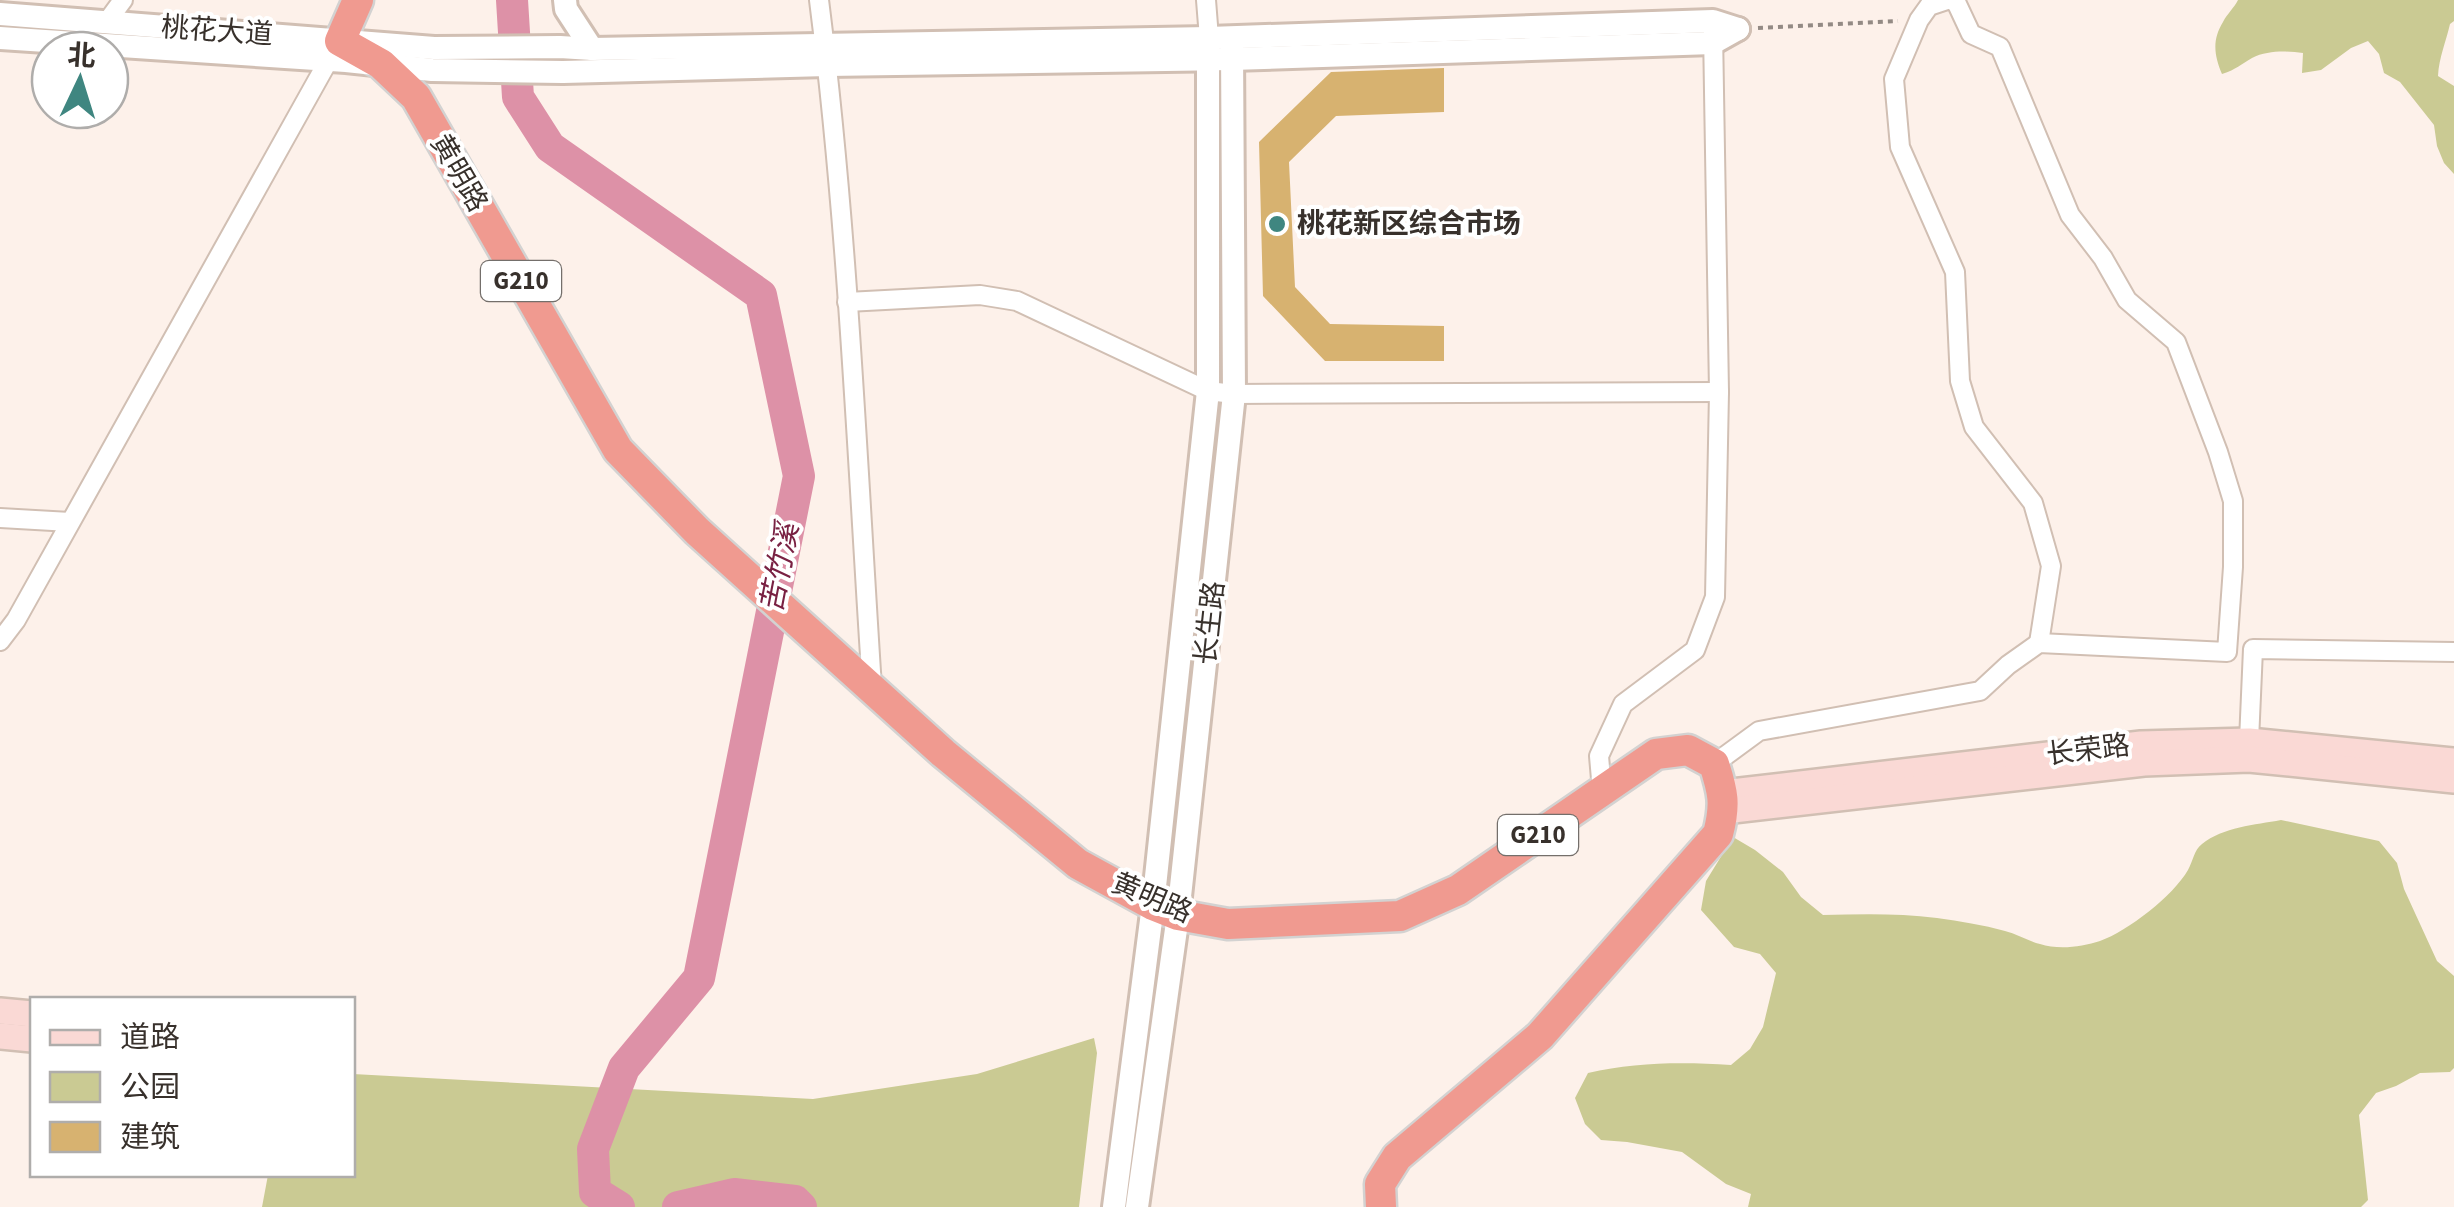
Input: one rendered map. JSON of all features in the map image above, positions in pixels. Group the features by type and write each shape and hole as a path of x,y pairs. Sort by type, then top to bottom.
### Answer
{"highway":[{"path":"334,51 358,0"},
{"name":"黄明路","path":"334,51 381,64 416,97 618,450 697,531 943,753 1078,864 1166,910 1228,924 1400,916 1458,890 1656,754 1688,750 1714,764"},
{"path":"1381,1207 1380,1184 1398,1157 1540,1036 1718,834 1724,802 1714,764"}],"main road":[{"name":"长荣路","path":"1724,802 2141,744 2249,741 2454,761"},
{"name":"长荣路","path":"1724,802 2144,763 2249,760 2454,780"},
{"path":"0,1011 30,1014"},
{"path":"0,1036 30,1039"}],"street":[{"path":"106,23 123,0"},
{"path":"565,0 566,9 592,49"},
{"path":"820,0 847,302 864,682"},
{"path":"1206,0 1220,48"},
{"path":"1714,764 1759,732 1980,691 2039,643 2227,652 2234,501 2176,342 2127,300 2103,258 2070,214 2000,48 1971,34 1957,4 1950,0 1930,6 1919,20 1894,79 1900,146 1955,272 1960,381 1974,427 2033,502 2051,566 2039,643"},
{"name":"桃花大道","path":"0,14 433,59"},
{"path":"381,64 560,46 826,55 1220,48 1713,32 1738,28"},
{"path":"1602,791 1599,756 1623,704 1695,650 1715,597 1719,392 1713,32"},
{"name":"桃花大道","path":"0,38 334,51"},
{"name":"长生路","path":"1137,1207 1166,910 1208,391 1220,48"},
{"name":"长生路","path":"1114,1207 1166,910 1234,394 1220,48"},
{"path":"0,640 16,620 334,51"},
{"path":"433,59 563,72 826,55"},
{"path":"847,302 980,294 1017,301 1208,391 1234,394 1719,392"},
{"path":"0,518 70,522"},
{"path":"2249,741 2253,649 2454,652"}],"path":[{"path":"1738,28 1919,20"}],"green space":[{"path":"2238,0 2454,0 2454,21 2450,24 2438,76 2454,86 2454,174 2437,146 2434,125 2400,82 2384,73 2379,54 2368,41 2321,70 2302,73 2303,53 2278,52 2258,55 2222,74 2216,54 2217,35"},
{"path":"2281,820 2379,841 2397,863 2404,889 2437,961 2454,976 2454,1068 2450,1072 2420,1073 2376,1093 2359,1115 2368,1200 2361,1207 1748,1207 1751,1194 1726,1184 1682,1152 1601,1140 1585,1124 1575,1098 1588,1073 1659,1064 1731,1065 1750,1049 1763,1027 1776,973 1760,954 1734,947 1701,910 1706,881 1733,837 1783,872 1801,897 1823,915 1937,918 2062,947 2100,941 2136,921 2172,891 2188,870 2197,849 2210,838"},
{"path":"1094,1038 1097,1053 1079,1207 262,1207 268,1177 355,1177 355,1074 813,1099 977,1074"}],"building":[{"name":"桃花新区综合市场","path":"1444,68 1444,112 1336,116 1289,162 1295,287 1330,324 1444,326 1444,361 1325,361 1263,296 1259,142 1331,72"}],"waterway":[{"name":"苦竹溪","path":"512,0 518,97 550,147 761,295 799,476 699,978 624,1068 593,1149 595,1192 619,1207"},
{"name":"苦竹溪","path":"678,1207 734,1194 795,1201 801,1207"}],"place":[{"name":"桃花新区综合市场","path":"1277,224"}]}
